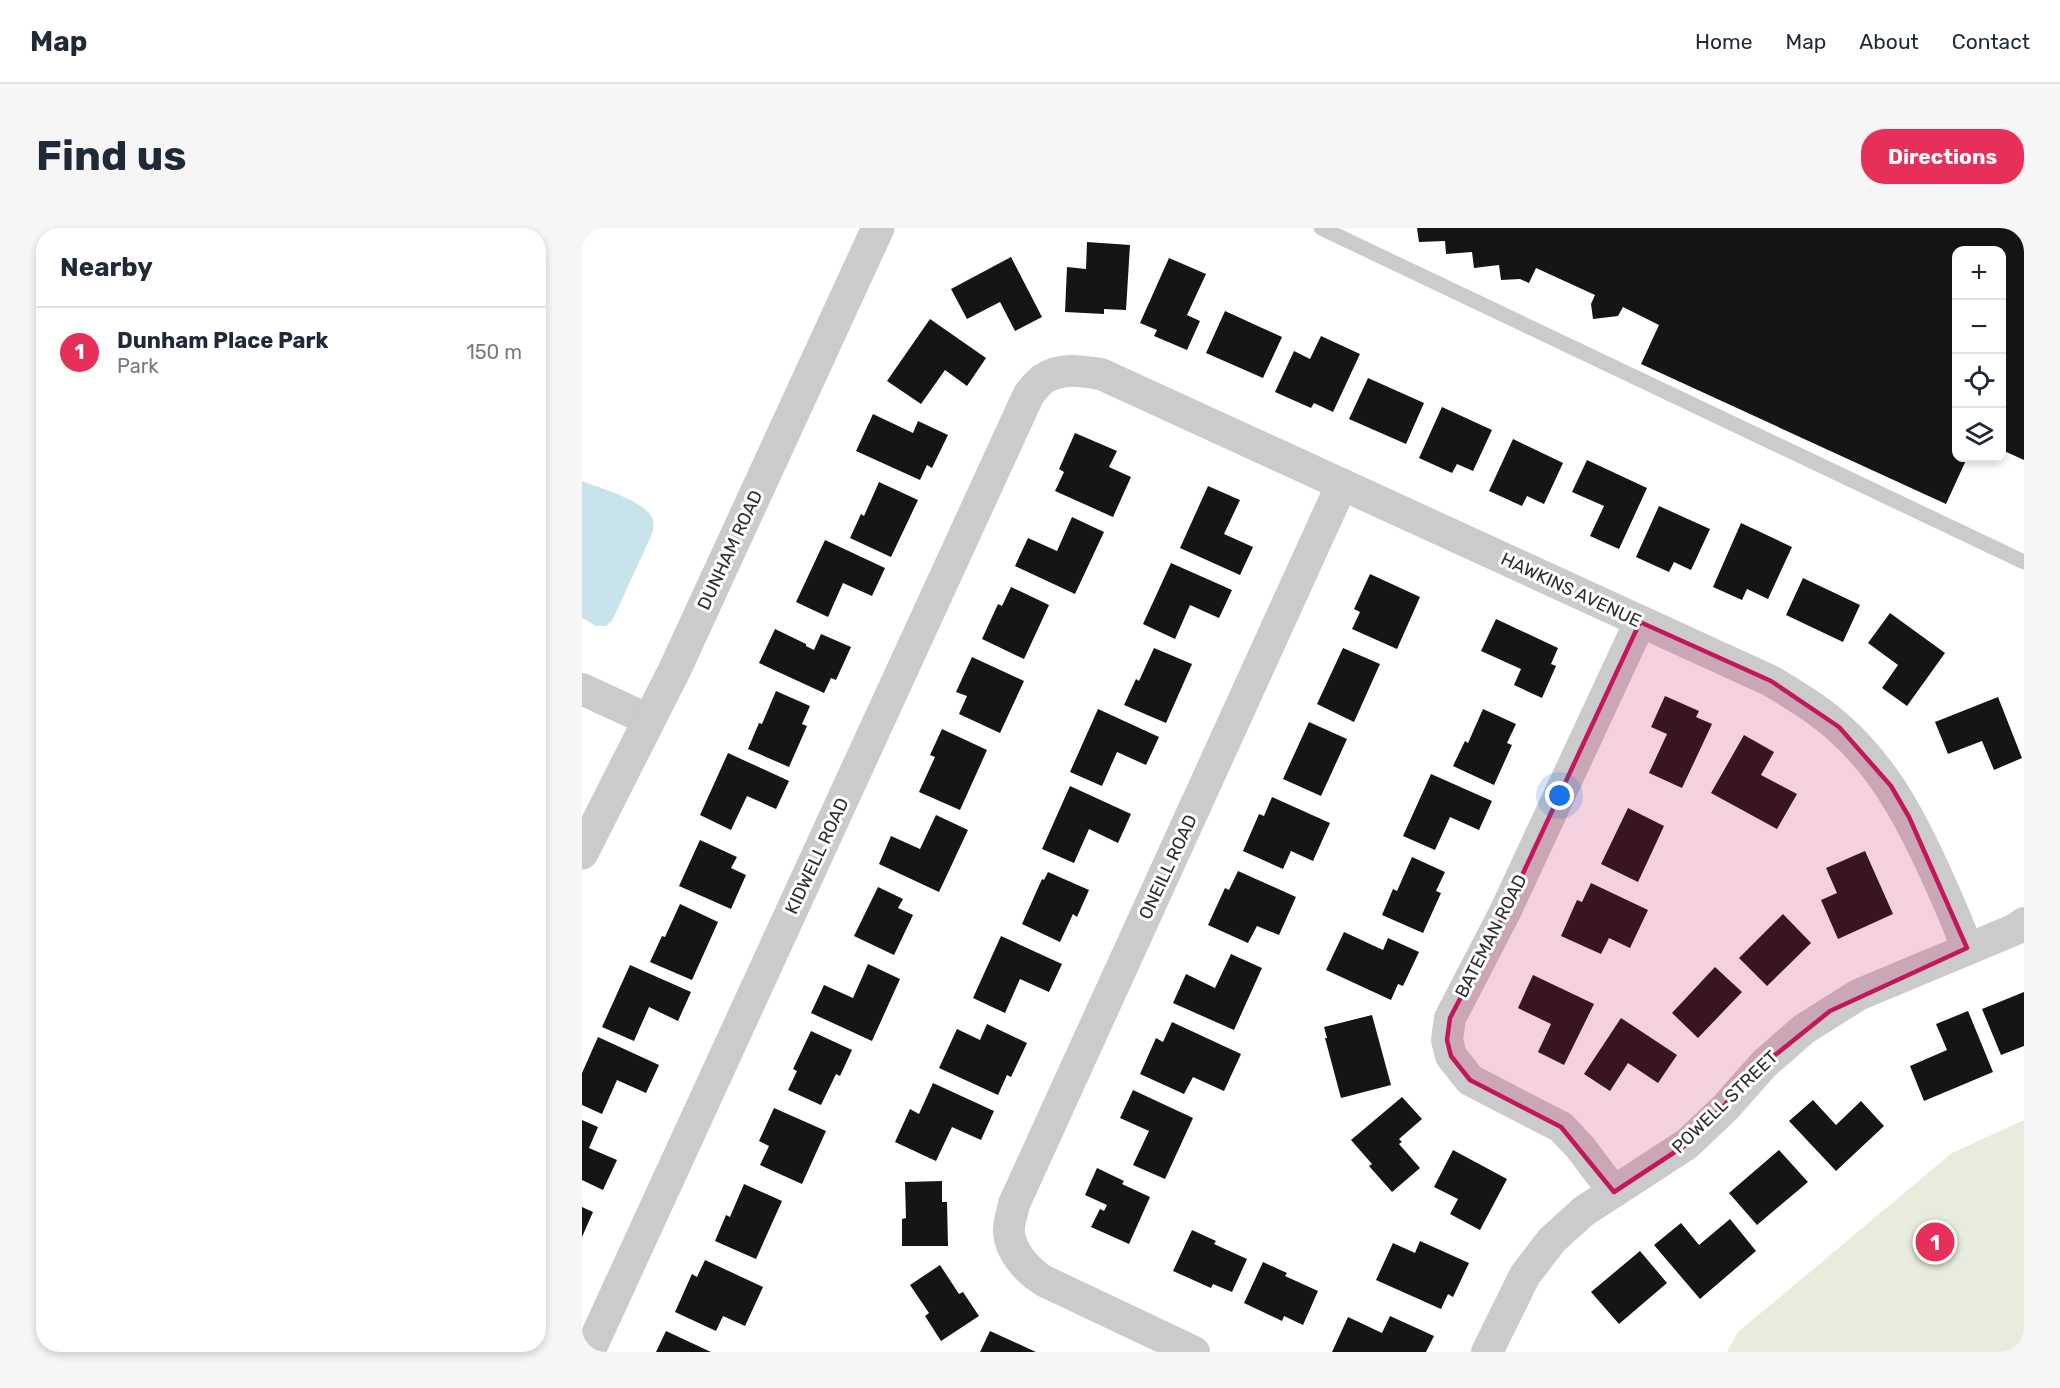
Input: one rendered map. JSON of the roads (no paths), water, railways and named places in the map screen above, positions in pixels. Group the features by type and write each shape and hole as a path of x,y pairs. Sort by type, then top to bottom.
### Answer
{"street":[{"name":"DUNHAM ROAD","path":"582,853 649,720 754,500 873,233"},
{"name":"HAWKINS AVENUE","path":"1059,372 1078,370 1101,374 1771,681 1802,699 1839,728 1868,757 1891,786 1909,817 1956,915 1967,948"},
{"name":"KIDWELL ROAD","path":"589,1352 1029,394 1043,379 1059,372"},
{"name":"ONEILL ROAD","path":"1194,1352 1032,1274 1016,1253 1009,1232 1014,1204 1342,484"},
{"name":"BATEMAN ROAD","path":"1614,1192 1580,1147 1561,1127 1470,1080 1451,1056 1447,1040 1450,1018 1505,912 1640,622"},
{"path":"582,689 649,720"},
{"name":"POWELL STREET","path":"1487,1352 1525,1275 1552,1240 1584,1211 1687,1144 1725,1108 1764,1064 1804,1029 1858,995 2024,924"}],"lane":[{"path":"1321,228 2024,562"}],"water":[{"path":"582,481 632,501 649,513 653,520 652,534 612,621 606,626 596,626 582,618"}],"place":[{"name":"Dunham Place Park","path":"1935,1242"}]}
